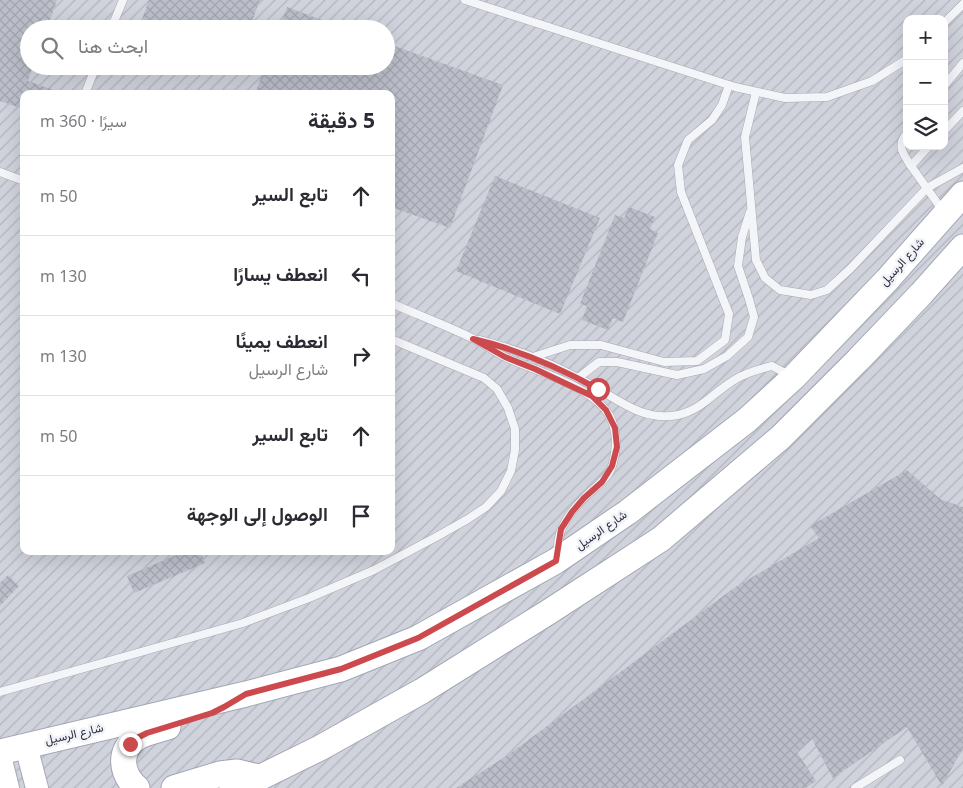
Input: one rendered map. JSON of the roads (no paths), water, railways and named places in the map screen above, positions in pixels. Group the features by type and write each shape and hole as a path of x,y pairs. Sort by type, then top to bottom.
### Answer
{"main road":[{"name":"شارع الرسيل","path":"0,752 246,694 341,669 418,638 556,561 628,512 747,420 794,377 887,280 963,194"},
{"path":"232,788 260,777 320,748 422,691 662,540 781,437 921,294 963,246"},
{"path":"138,788 131,782 126,773 124,763 125,753 130,744 147,733 212,713 246,694"},
{"path":"174,788 220,774 237,772 260,777"}],"street":[{"path":"26,746 37,788"},
{"path":"0,756 8,788"}],"lane":[{"path":"115,20 123,0"},
{"path":"465,0 729,85 785,98 827,97 872,81 903,62"},
{"path":"948,19 963,4"},
{"path":"948,81 963,63"},
{"path":"87,90 92,75"},
{"path":"533,358 570,345 601,345 664,362 697,361 725,340 729,314 681,192 678,164 688,140 712,120 722,105 729,85"},
{"path":"756,92 745,137 756,260 765,278 780,290 811,294 827,290 850,270 927,188 963,168"},
{"path":"948,126 963,111"},
{"path":"903,137 900,144 901,151 945,214"},
{"path":"911,166 925,150"},
{"path":"0,172 20,180"},
{"path":"578,378 598,362 617,362 677,375 704,369 727,356 748,337 754,317 738,266 742,237 751,208"},
{"path":"395,305 473,339 505,357 592,396 606,410 615,428 617,447 612,466 602,482 584,498 561,529 556,561"},
{"path":"473,339 491,343 533,358 578,378 626,406 643,413 660,416 678,415 695,409 736,379 754,371 772,366 794,377"},
{"path":"0,692 243,623 309,598 374,570 444,533 486,506 501,490 511,471 515,450 515,428 508,408 497,389 484,378 395,341"},
{"path":"855,788 900,760"}]}
